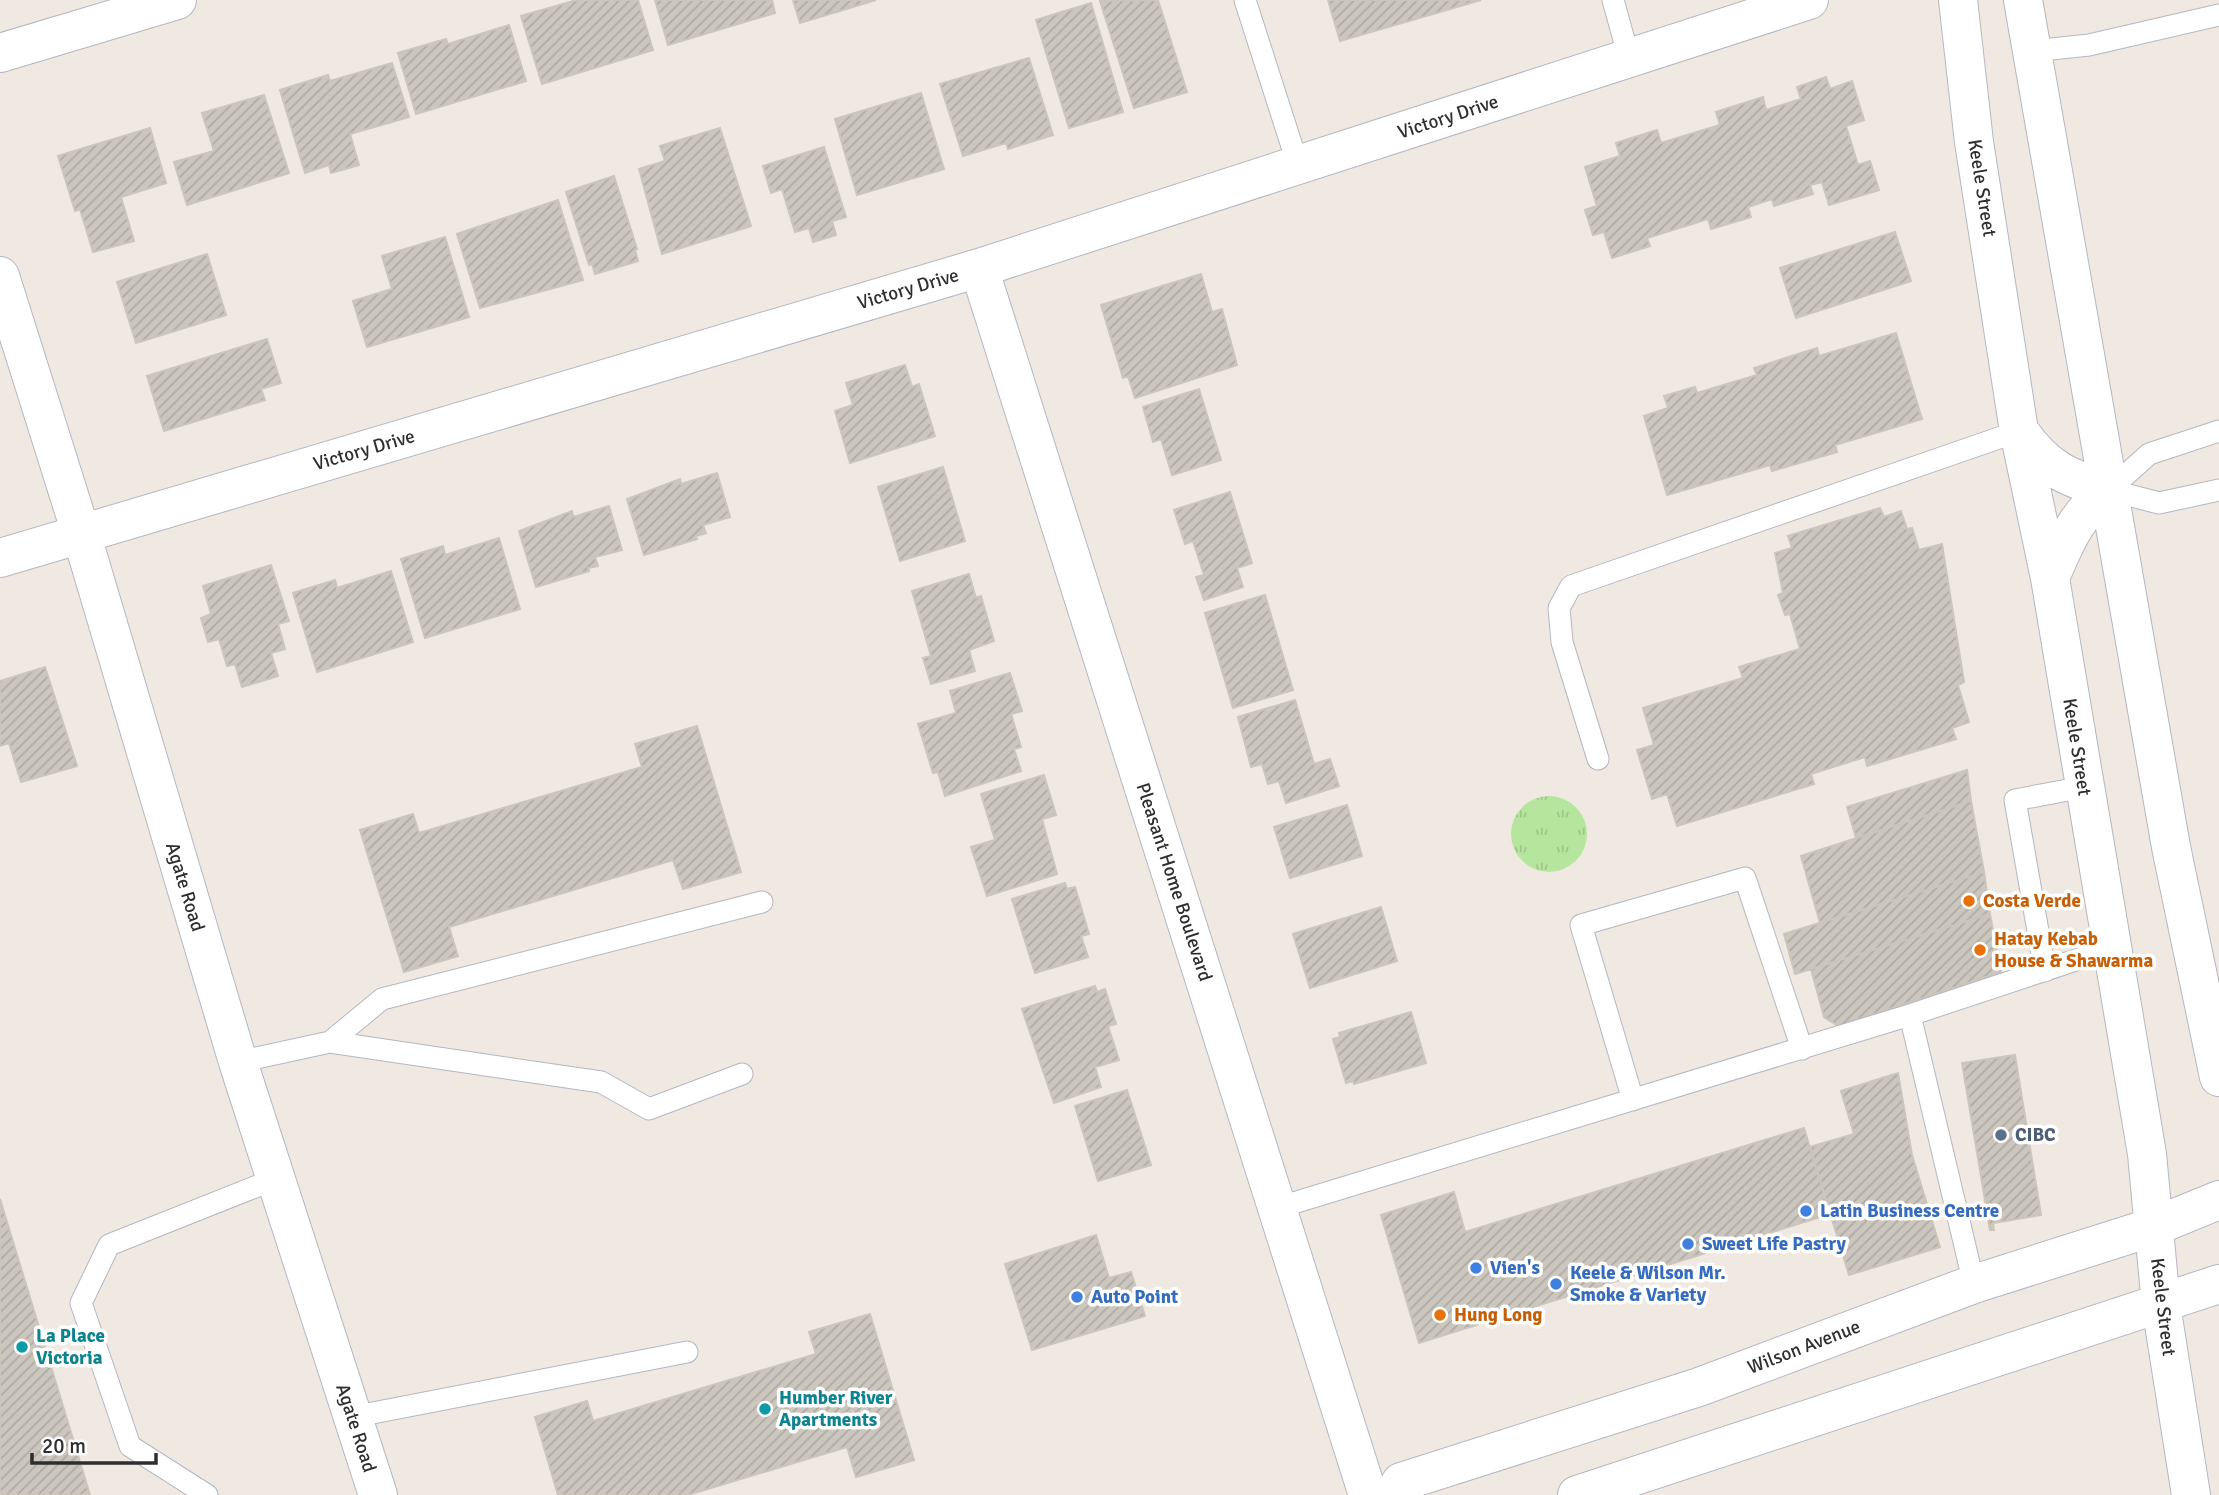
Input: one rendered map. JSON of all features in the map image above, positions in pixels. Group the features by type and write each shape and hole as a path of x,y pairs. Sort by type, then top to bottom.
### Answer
{"street":[{"path":"0,53 177,0"},
{"name":"Victory Drive","path":"0,558 979,268 1809,0"},
{"name":"Keele Street","path":"1958,0 1974,142 2020,432 2050,578 2147,1154 2161,1304 2191,1495"},
{"path":"2023,0 2171,846 2219,1077"},
{"name":"Pleasant Home Boulevard","path":"979,268 1368,1495"},
{"name":"Agate Road","path":"0,276 80,533 237,1062 378,1495"},
{"path":"2020,432 2039,456 2064,476 2109,490"},
{"path":"2050,578 2079,518 2093,501 2109,490"},
{"name":"Wilson Avenue","path":"1393,1495 1401,1482 1699,1387 1974,1284 2153,1227 2219,1200"},
{"path":"1577,1495 2219,1284"}],"lane":[{"path":"1245,0 1298,165"},
{"path":"1613,0 1629,58"},
{"path":"2032,51 2089,46 2219,15"},
{"path":"2109,490 2149,454 2219,431"},
{"path":"1598,759 1562,642 1559,608 1572,586 2020,432"},
{"path":"2109,490 2160,503 2219,489"},
{"path":"2045,971 2015,800 2084,787"},
{"path":"1633,1100 1580,925 1745,878 1802,1049"},
{"path":"330,1042 382,999 762,902"},
{"path":"1277,1208 1802,1049 2112,948"},
{"path":"1910,1015 1974,1284"},
{"path":"237,1062 330,1042 601,1082 649,1110 742,1074"},
{"path":"206,1495 130,1446 80,1303 109,1245 275,1179"},
{"path":"352,1417 687,1352"}],"green space":[{"path":"1549,796 1564,799 1576,807 1584,819 1587,834 1584,849 1576,861 1564,869 1549,872 1534,869 1522,861 1514,849 1511,834 1514,819 1522,807 1534,799"}],"building":[{"path":"577,0 638,0 653,50 542,84 521,16"},
{"path":"655,0 772,0 775,13 668,45"},
{"path":"793,0 876,0 800,23"},
{"path":"1158,0 1187,92 1134,108 1100,1"},
{"path":"1328,0 1481,0 1340,41"},
{"path":"1091,3 1123,112 1069,128 1036,20"},
{"path":"509,25 526,81 416,114 398,53 446,39 448,44"},
{"path":"1029,58 1053,135 1008,149 1006,143 963,156 940,84"},
{"path":"392,63 409,117 350,134 359,165 331,173 329,165 305,173 280,90 328,75 330,81"},
{"path":"1826,77 1830,89 1852,81 1864,120 1846,126 1858,165 1870,161 1879,190 1829,205 1822,182 1810,185 1813,194 1774,206 1772,199 1748,207 1751,217 1711,229 1708,219 1647,238 1650,246 1612,258 1604,232 1593,235 1585,210 1597,206 1585,167 1620,156 1616,143 1657,130 1661,143 1720,125 1716,112 1763,97 1766,110 1801,99 1797,87"},
{"path":"921,93 944,169 857,195 835,119"},
{"path":"264,95 289,173 187,205 174,162 214,151 202,113"},
{"path":"150,128 166,183 121,197 134,241 93,252 80,209 75,211 58,156"},
{"path":"720,128 751,226 662,254 639,169 665,161 660,146"},
{"path":"824,147 846,217 832,221 836,235 813,242 809,228 795,232 782,189 771,193 763,166"},
{"path":"614,176 637,249 638,261 595,274 592,264 589,265 566,192"},
{"path":"558,200 583,280 480,308 457,234"},
{"path":"1895,232 1911,281 1796,318 1780,268"},
{"path":"445,237 469,317 367,347 353,301 392,289 382,256"},
{"path":"207,254 226,315 136,343 117,282"},
{"path":"1201,274 1212,312 1222,309 1237,365 1135,398 1128,376 1123,378 1101,305"},
{"path":"1896,333 1922,419 1835,445 1837,452 1772,471 1770,465 1667,495 1644,416 1668,408 1664,396 1695,387 1697,393 1757,375 1754,368 1817,348 1819,356"},
{"path":"267,339 281,383 261,389 265,400 164,431 147,376"},
{"path":"905,365 912,387 919,384 935,436 850,463 835,411 853,405 846,383"},
{"path":"1199,389 1221,460 1172,475 1161,439 1153,442 1143,407"},
{"path":"943,467 965,541 900,561 878,487"},
{"path":"717,473 730,517 703,525 706,533 696,536 697,539 644,555 627,499 680,479 681,484"},
{"path":"1230,492 1252,563 1237,568 1243,587 1204,600 1196,577 1204,575 1193,541 1185,544 1174,510"},
{"path":"609,506 622,550 595,557 598,566 588,568 589,571 536,587 519,531 572,511 573,517"},
{"path":"1880,508 1884,517 1901,511 1907,529 1912,528 1919,550 1942,544 1964,682 1958,685 1969,722 1952,728 1956,739 1867,766 1865,757 1811,774 1814,784 1677,826 1667,794 1652,799 1637,750 1654,745 1643,708 1743,678 1739,667 1800,649 1790,614 1785,615 1778,595 1783,593 1775,553 1792,548 1788,536"},
{"path":"499,538 520,609 425,638 401,559 443,546 445,555"},
{"path":"271,565 289,621 278,624 285,649 271,653 278,676 242,687 235,664 227,666 219,639 208,642 201,618 211,614 203,586"},
{"path":"391,571 413,642 317,672 293,593 335,580 337,588"},
{"path":"969,574 976,598 981,596 994,641 969,650 975,671 931,684 923,658 931,656 912,591"},
{"path":"1265,595 1293,690 1233,708 1205,613"},
{"path":"45,667 77,766 21,782 9,743 0,746 0,681"},
{"path":"1010,673 1022,711 1011,714 1021,747 1014,749 1021,771 945,796 938,772 933,773 918,724 956,713 950,691"},
{"path":"1295,700 1314,764 1330,759 1339,786 1286,803 1279,781 1268,784 1262,764 1251,767 1238,717"},
{"path":"697,726 741,872 683,889 673,860 449,927 458,956 404,972 360,830 413,814 419,833 642,767 635,744"},
{"path":"1967,770 1971,801 1856,838 1847,807"},
{"path":"1044,775 1056,815 1042,819 1057,874 987,896 971,847 995,840 981,794"},
{"path":"1971,801 1984,872 1820,923 1801,856"},
{"path":"1347,805 1362,856 1290,878 1274,827"},
{"path":"1984,872 1990,914 1795,974 1784,934"},
{"path":"1065,883 1067,889 1075,887 1089,934 1081,936 1088,957 1035,973 1012,899"},
{"path":"1381,907 1397,961 1310,988 1293,934"},
{"path":"1990,914 2001,972 1838,1026 1824,1017 1811,969"},
{"path":"1095,986 1097,992 1105,989 1116,1024 1108,1026 1119,1060 1095,1067 1101,1087 1054,1103 1022,1009"},
{"path":"1411,1012 1426,1063 1354,1084 1353,1081 1346,1083 1333,1039 1340,1037 1339,1033"},
{"name":"CIBC","path":"2015,1055 2041,1215 1993,1223 1994,1230 1990,1230 1962,1063"},
{"path":"1898,1073 1912,1155 1940,1247 1849,1275 1810,1147 1854,1134 1841,1091"},
{"path":"1127,1090 1151,1165 1098,1181 1075,1106"},
{"path":"1804,1128 1830,1214 1419,1343 1381,1215 1454,1192 1465,1232"},
{"name":"La Place Victoria","path":"0,1199 90,1495 0,1495"},
{"name":"Auto Point","path":"1096,1235 1109,1278 1131,1272 1145,1316 1032,1350 1005,1264"},
{"name":"Humber River Apartments","path":"870,1314 914,1460 856,1477 847,1447 688,1495 558,1495 535,1417 587,1401 593,1421 816,1354 809,1332"}],"place":[{"name":"Costa Verde","path":"1969,901"},
{"name":"Hatay Kebab House & Shawarma","path":"1980,950"},
{"name":"CIBC","path":"2001,1135"},
{"name":"Latin Business Centre","path":"1806,1211"},
{"name":"Sweet Life Pastry","path":"1688,1244"},
{"name":"Vien's","path":"1476,1268"},
{"name":"Keele & Wilson Mr. Smoke & Variety","path":"1556,1284"},
{"name":"Auto Point","path":"1077,1297"},
{"name":"Hung Long","path":"1440,1315"},
{"name":"La Place Victoria","path":"22,1347"},
{"name":"Humber River Apartments","path":"765,1409"}]}
